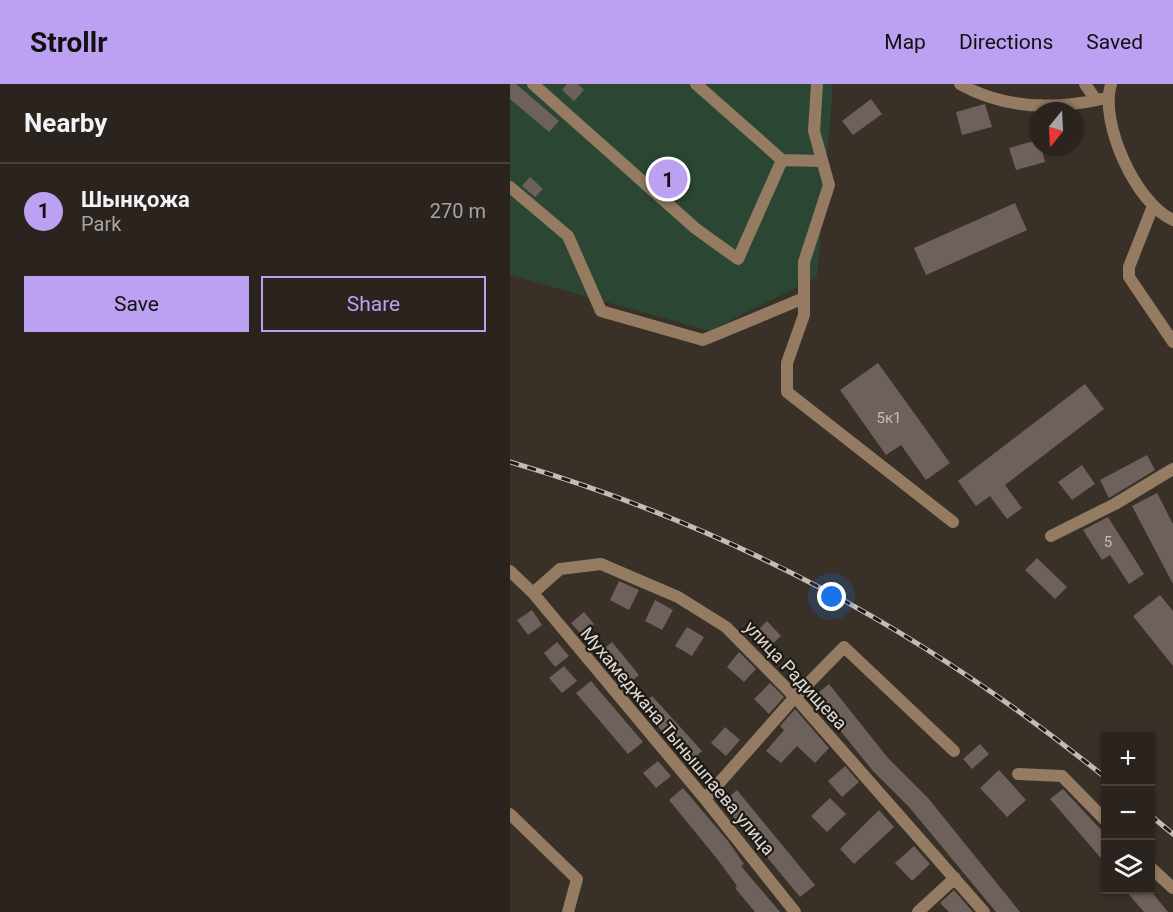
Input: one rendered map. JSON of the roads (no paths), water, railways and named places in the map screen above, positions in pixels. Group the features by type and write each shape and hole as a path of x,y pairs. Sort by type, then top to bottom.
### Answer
{"street":[{"path":"533,84 680,216 738,259 782,160"},
{"path":"696,84 782,160 822,160"},
{"path":"817,84 814,131 829,185 804,262 804,315 787,363 787,392 953,522"},
{"path":"960,84 988,98 1044,108 1101,99"},
{"path":"1085,84 1101,99 1123,163 1153,206 1173,220"},
{"path":"1101,99 1110,84"},
{"path":"510,187 568,236 600,311 703,340 804,298"},
{"path":"1153,206 1129,267 1129,277 1173,342"},
{"path":"1051,536 1115,504 1173,469"},
{"name":"улица Радищева","path":"533,593 560,569 601,564 678,597 726,627 795,697 984,912"},
{"name":"Мухамеджана Тынышпаева улица","path":"510,571 533,593 705,799 795,912"},
{"path":"705,799 795,697 844,647 954,751"},
{"path":"1018,774 1062,776 1101,815"},
{"path":"510,814 577,879 568,912"},
{"path":"1155,872 1173,888"},
{"path":"918,912 956,878"}],"railway":[{"path":"510,462 592,488 672,519 749,552 824,590 897,631 968,676 1101,774"},
{"path":"1155,819 1173,834"}],"place":[{"name":"Шынқожа","path":"668,179"}]}
